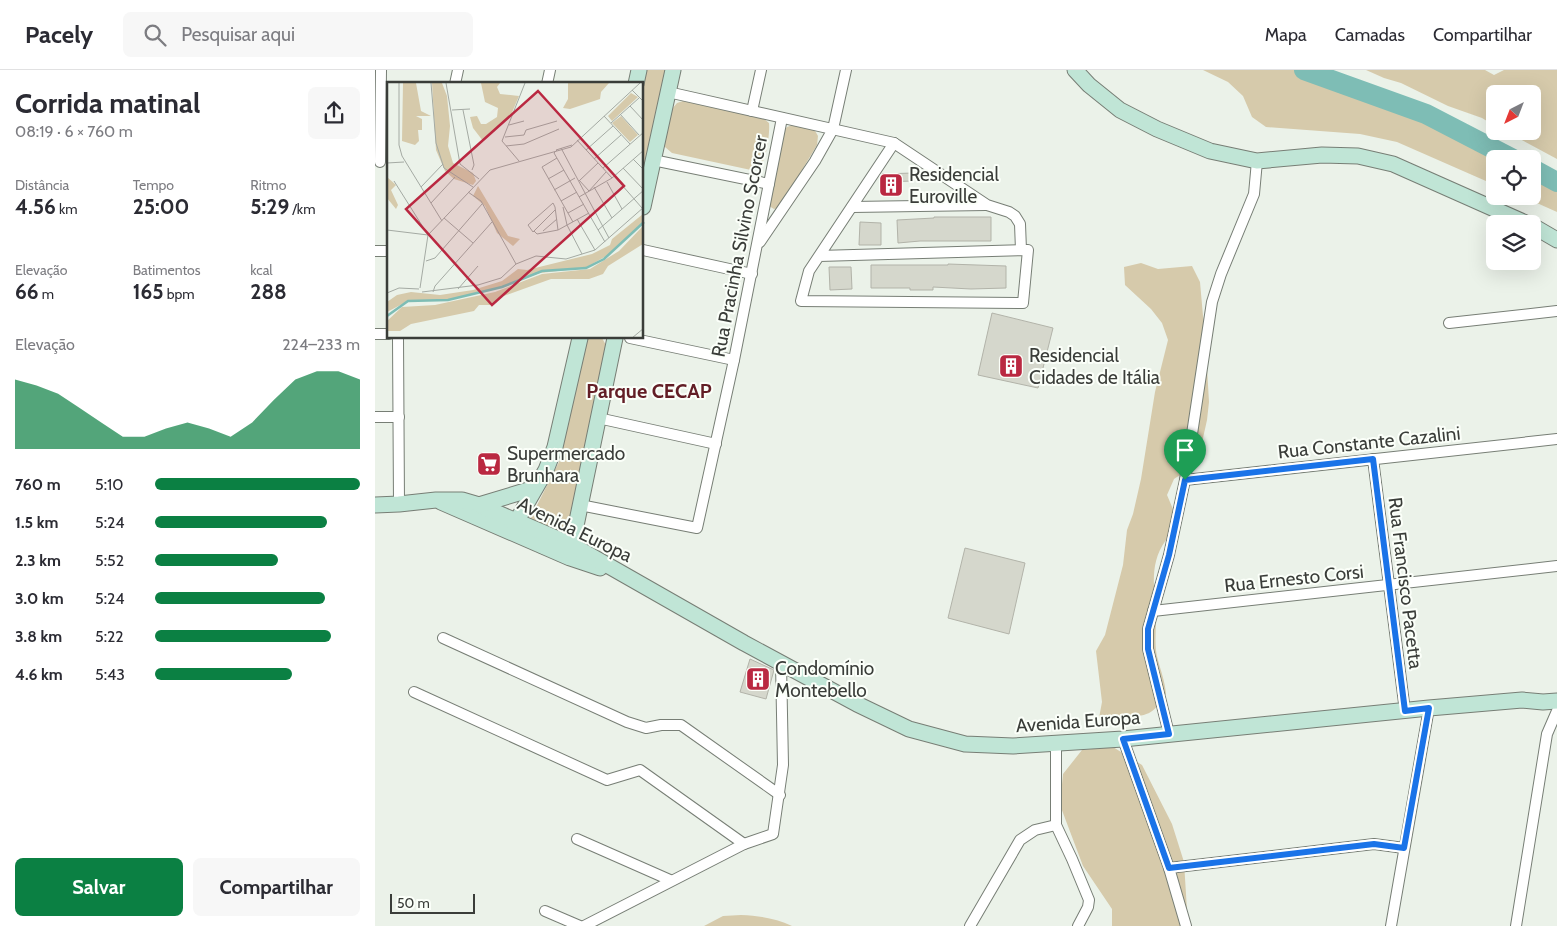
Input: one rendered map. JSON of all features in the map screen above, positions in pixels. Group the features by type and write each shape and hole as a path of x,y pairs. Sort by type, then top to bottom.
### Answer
{"street":[{"path":"381,70 381,162"},
{"path":"644,202 673,70"},
{"path":"752,111 761,70"},
{"path":"758,244 815,160 833,129 846,70"},
{"path":"1075,70 1089,85 1119,110 1157,129 1210,150 1257,161 1322,155 1358,156 1393,164 1508,215"},
{"path":"668,92 895,143 987,205 1009,212 1015,216 1020,224 1021,250"},
{"name":"Rua Pracinha Silvino Scorcer","path":"580,505 697,528 752,274 782,118"},
{"path":"819,256 1028,250 1023,303 801,301 809,271 819,256 852,208 895,143"},
{"path":"653,160 769,184"},
{"path":"1169,734 1148,649 1148,629 1169,555 1185,480 1212,302 1221,274 1254,194 1257,161"},
{"path":"852,208 987,205"},
{"path":"1541,231 1557,240"},
{"path":"644,250 752,274"},
{"path":"1449,323 1557,311"},
{"path":"398,339 399,504"},
{"path":"516,528 535,488 546,470 555,447 580,339"},
{"path":"543,546 565,550 572,545 615,339"},
{"path":"635,339 734,360"},
{"path":"375,417 399,417"},
{"path":"599,418 716,444"},
{"name":"Rua Constante Cazalini","path":"1185,480 1557,439"},
{"name":"Rua Francisco Pacetta","path":"1373,459 1405,711"},
{"path":"479,506 535,488"},
{"name":"Avenida Europa","path":"436,500 572,545 857,704 909,729 965,744 1013,746 1056,744 1522,700 1557,701"},
{"name":"Avenida Europa","path":"375,505 461,500 479,506 543,546 570,558 639,582"},
{"name":"Rua Ernesto Corsi","path":"1153,611 1557,566"},
{"path":"443,638 627,722 646,728 661,725 681,725 779,795"},
{"path":"584,926 670,880 744,844 773,834 783,765 781,663"},
{"path":"414,692 607,780 640,770 744,844"},
{"path":"1391,926 1429,708"},
{"path":"1516,926 1547,734 1557,711"},
{"path":"1123,739 1169,868 1186,926"},
{"path":"1056,744 1056,825 1089,900 1088,907 1078,926"},
{"path":"970,926 1020,840 1035,830 1056,825"},
{"path":"577,839 670,880"},
{"path":"1169,868 1374,844 1404,848"},
{"path":"545,911 580,926"}],"shaded area":[{"path":"644,70 668,70 644,178 644,82"},
{"path":"1203,70 1299,70 1320,79 1373,90 1404,104 1439,114 1470,130 1493,150 1486,150 1486,181 1397,142 1360,134 1266,127 1252,117 1243,96 1228,82"},
{"path":"1366,70 1485,70 1494,75 1504,70 1557,70 1557,159 1522,140 1541,140 1541,85 1486,85 1486,120 1448,106 1401,83"},
{"path":"683,101 763,118 769,123 769,137 762,163 751,170 672,153 665,147 664,139 672,109 677,103"},
{"path":"795,124 814,129 818,136 817,145 780,207 774,209 769,206 783,132 787,127"},
{"path":"1541,176 1557,185 1557,212 1541,205"},
{"path":"1141,263 1158,269 1192,266 1200,282 1203,316 1210,350 1207,368 1209,402 1203,438 1189,469 1174,479 1167,495 1181,528 1166,540 1160,549 1155,568 1155,640 1166,694 1157,707 1149,713 1131,717 1105,719 1099,718 1102,702 1096,651 1105,635 1123,565 1127,530 1133,514 1141,479 1155,392 1168,340 1162,323 1151,309 1125,285 1124,267"},
{"path":"585,339 603,339 607,347 568,528 561,536 530,519 560,460 582,344"},
{"path":"1113,747 1142,765 1172,824 1184,862 1188,926 1112,926 1112,909 1083,866 1060,805 1063,774 1082,750"},
{"path":"741,915 767,918 792,926 704,926 723,916"}],"building":[{"path":"913,173 913,181 881,182 882,174"},
{"path":"934,217 991,217 991,241 920,241 898,243 897,220"},
{"path":"860,222 881,223 881,245 859,245"},
{"path":"948,264 1006,266 1006,288 933,287 933,290 910,290 910,288 871,288 871,265"},
{"path":"829,267 851,267 852,289 830,290"},
{"path":"992,313 1053,328 1038,388 978,375"},
{"path":"965,548 1025,563 1009,634 948,618"},
{"name":"Condomínio Montebello","path":"750,659 774,670 766,699 740,692"}],"waterway":[{"path":"1304,70 1426,114 1496,150"},
{"path":"1541,173 1557,182"}],"place":[{"name":"Residencial Euroville","path":"891,185"},
{"name":"Residencial Cidades de Itália","path":"1011,366"},
{"name":"Supermercado Brunhara","path":"489,464"},
{"name":"Condomínio Montebello","path":"758,679"}],"district":[{"name":"Parque CECAP","path":"649,391"}],"route":[{"path":"1373,459 1405,711 1429,708 1404,848 1374,844 1169,868 1123,739 1169,734 1148,649 1148,629 1169,555 1185,480 1373,459"}]}
